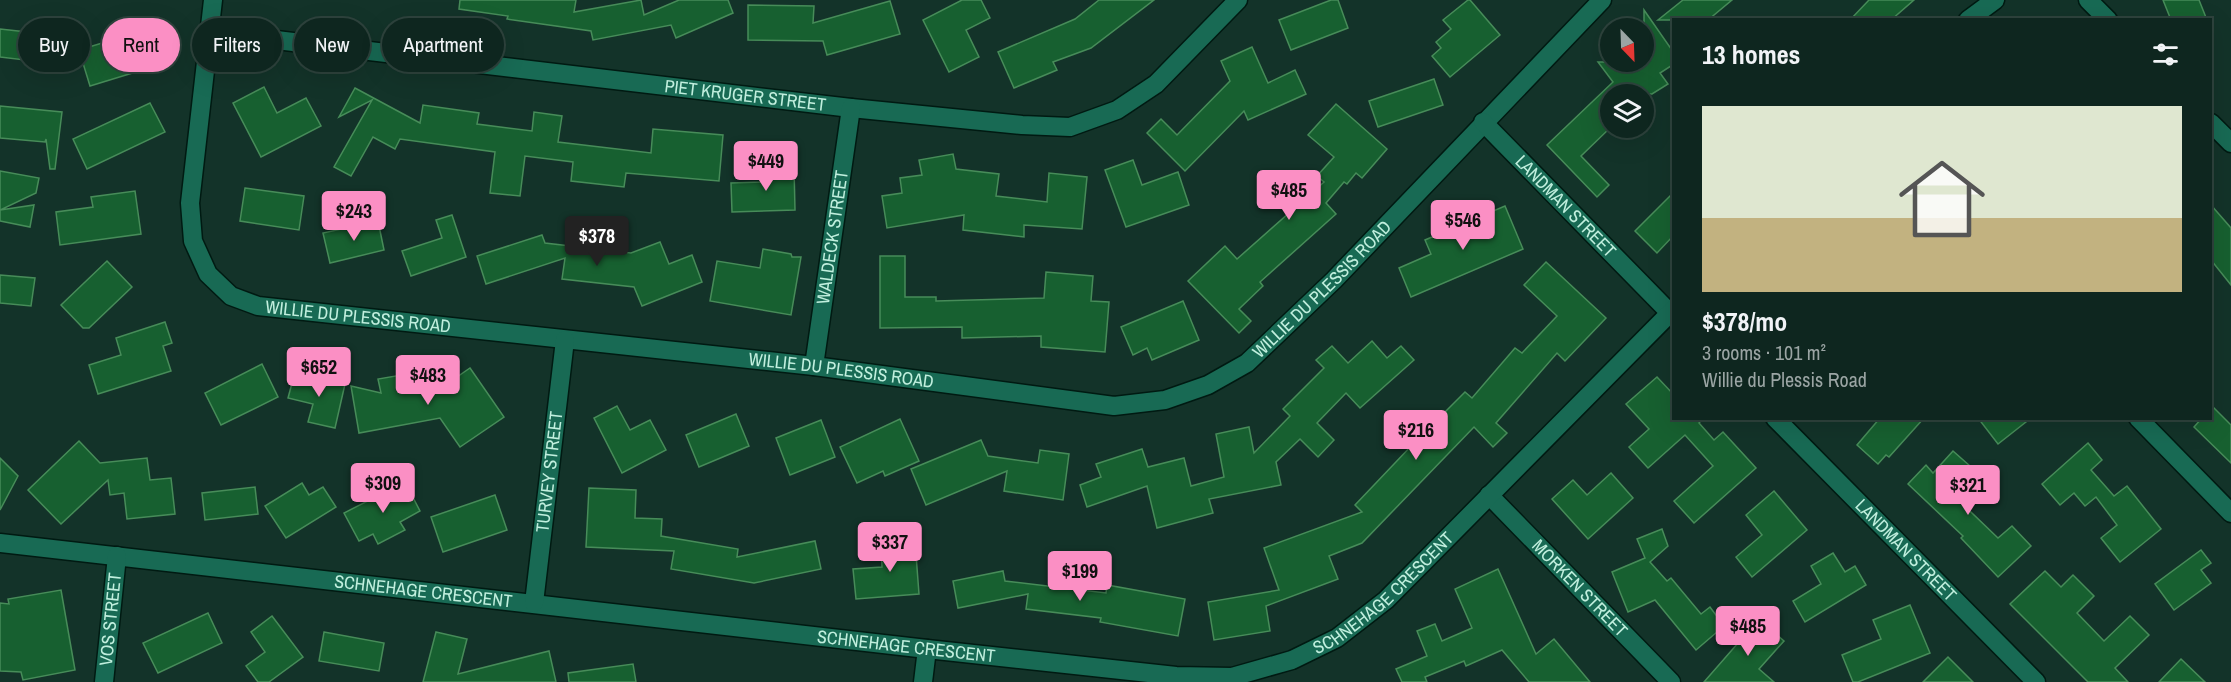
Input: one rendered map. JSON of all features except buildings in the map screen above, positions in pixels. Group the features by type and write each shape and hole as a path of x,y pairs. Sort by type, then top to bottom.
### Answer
{"street":[{"name":"WILLIE DU PLESSIS ROAD","path":"211,18 213,0"},
{"name":"PIET KRUGER STREET","path":"282,41 851,108 1022,125 1070,126 1117,110 1156,84 1238,0"},
{"name":"WILLIE DU PLESSIS ROAD","path":"205,72 190,203 193,241 208,273 231,296 258,306 814,366 1114,406 1165,400 1208,385 1247,363 1334,280 1602,0"},
{"path":"1971,18 1995,0"},
{"path":"2088,0 2106,18"},
{"name":"WALDECK STREET","path":"814,366 851,108"},
{"name":"LANDMAN STREET","path":"1483,122 1672,312"},
{"path":"2212,124 2231,143"},
{"name":"SCHNEHAGE CRESCENT","path":"0,543 927,649 1176,676 1232,677 1292,660 1337,638 1386,600 1672,314"},
{"name":"TURVEY STREET","path":"534,603 566,340"},
{"name":"LANDMAN STREET","path":"1777,420 2036,682"},
{"path":"2140,420 2231,513"},
{"name":"MORKEN STREET","path":"1490,495 1671,682"},
{"name":"VOS STREET","path":"104,682 117,556"},
{"path":"923,682 927,649"}]}
